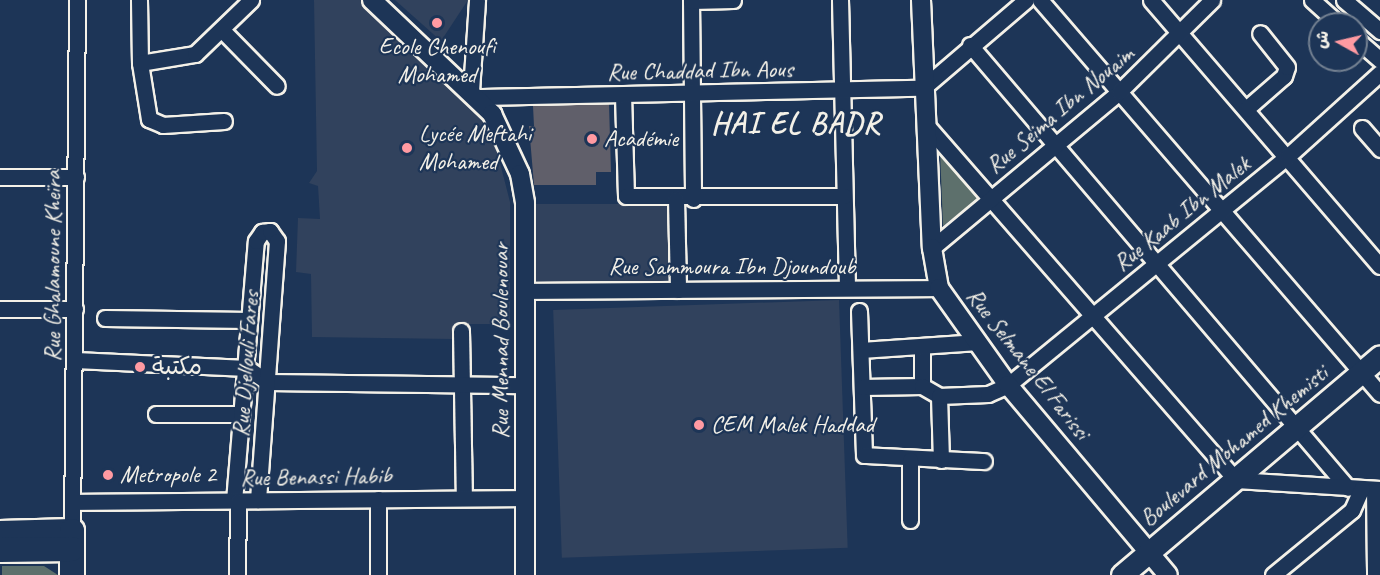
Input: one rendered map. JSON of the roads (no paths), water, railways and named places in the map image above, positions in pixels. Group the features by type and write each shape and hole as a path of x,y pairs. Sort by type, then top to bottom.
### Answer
{"main road":[{"name":"Boulevard Mohamed Khemisti","path":"1122,575 1380,356"},
{"path":"0,533 72,540"},
{"path":"0,550 72,540"},
{"path":"72,540 72,575"}],"street":[{"name":"Rue Ghalamoune Kheïra","path":"72,540 77,0"},
{"path":"139,0 140,63 149,118 163,125 224,122"},
{"path":"140,63 190,57 222,30 250,0"},
{"name":"Rue Mennad Boulenouar","path":"372,0 474,94 492,114 507,137 520,174 525,203 525,575"},
{"path":"474,94 477,0"},
{"path":"693,199 691,1 733,0"},
{"path":"840,0 847,288"},
{"name":"Rue Selmane El Farissi","path":"921,0 923,88 928,127 932,249 939,288 1008,385 1168,575"},
{"path":"923,88 970,45 1026,0"},
{"path":"1040,0 1380,394"},
{"path":"1151,0 1288,156 1380,266"},
{"name":"Rue Seima Ibn Nouaim","path":"932,249 1119,92 1181,36 1212,0"},
{"path":"1312,0 1326,12"},
{"path":"1344,0 1380,31"},
{"path":"222,30 277,86"},
{"path":"1246,109 1284,76 1287,67 1260,33"},
{"path":"970,45 1297,426 1366,488 1375,575"},
{"path":"1368,50 1380,60"},
{"name":"Rue Kaab Ibn Malek","path":"1008,385 1288,156 1380,73"},
{"name":"Rue Chaddad Ibn Aous","path":"474,94 622,95 923,88"},
{"path":"622,95 624,191 629,197 693,199 844,196"},
{"path":"928,127 992,197 1236,480 1366,488"},
{"path":"1362,128 1380,149"},
{"path":"0,177 76,177"},
{"path":"676,199 678,290"},
{"name":"Rue Djellouli Fares","path":"249,320 256,241 262,232 274,232 268,382 258,500"},
{"name":"Rue Sammoura Ibn Djoundoub","path":"525,291 939,288"},
{"path":"0,309 75,309"},
{"path":"859,310 864,455 910,460 984,460"},
{"path":"105,318 249,320 236,501 237,575"},
{"path":"461,331 464,498"},
{"path":"861,351 922,349 978,342"},
{"path":"922,349 922,386"},
{"path":"75,360 247,368 268,382 525,385"},
{"path":"861,387 922,386 939,396 988,394 1008,385"},
{"path":"939,396 940,460"},
{"path":"156,414 241,414"},
{"path":"910,460 910,520"},
{"path":"1273,575 1352,510 1366,488"},
{"name":"Rue Benassi Habib","path":"73,502 524,498"},
{"path":"378,499 378,575"}],"place":[{"name":"Ecole Chenoufi Mohamed","path":"437,23"},
{"name":"Académie","path":"592,139"},
{"name":"Lycée Meftahi Mohamed","path":"407,148"},
{"name":"مكتبة","path":"140,367"},
{"name":"CEM Malek Haddad","path":"699,425"},
{"name":"Metropole 2","path":"108,475"}],"district":[{"name":"HAI EL BADR","path":"796,123"}]}
